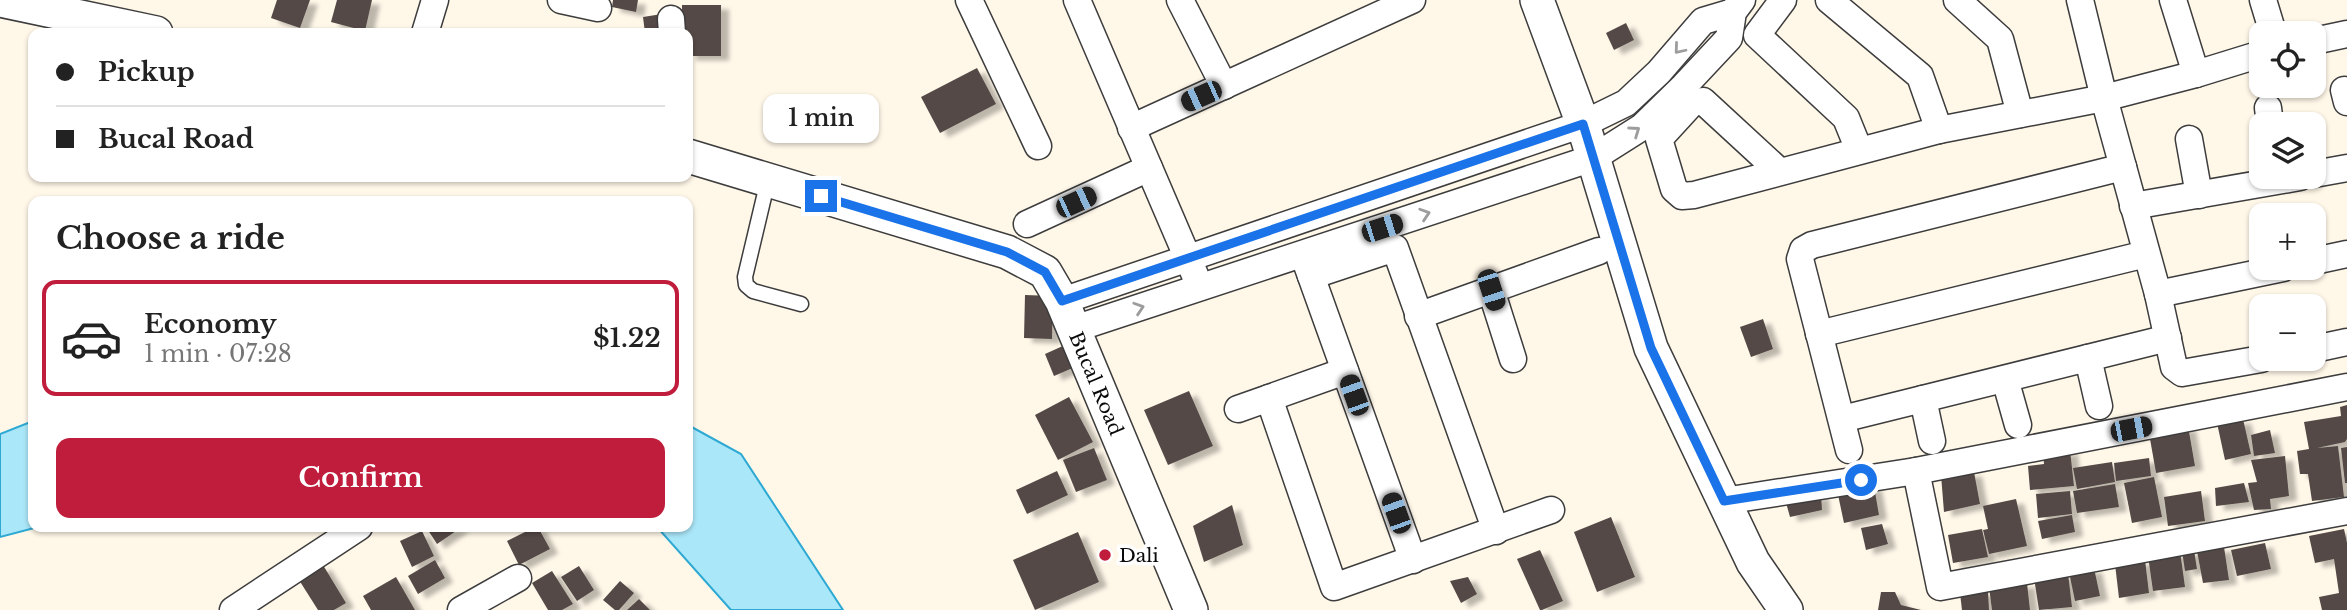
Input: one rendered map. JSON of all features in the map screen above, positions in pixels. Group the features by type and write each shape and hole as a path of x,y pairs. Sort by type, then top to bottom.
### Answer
{"street":[{"path":"427,28 435,0"},
{"path":"561,0 598,8"},
{"path":"969,0 1038,146"},
{"path":"1077,0 1200,288"},
{"path":"1131,128 1412,0"},
{"path":"1537,0 1583,124 1651,348 1754,562 1786,610"},
{"path":"1783,0 1757,35 1846,118 1858,150"},
{"path":"1829,0 1920,76 1939,130"},
{"path":"1956,0 2000,39 2020,114"},
{"path":"2080,0 2158,294 2174,367 2182,373 2249,361"},
{"path":"2174,0 2196,75"},
{"path":"2263,0 2269,21"},
{"path":"16,2 133,28"},
{"path":"1191,3 1224,86"},
{"path":"1068,315 1188,258 1583,124 1626,103 1659,72 1703,21 1737,6"},
{"path":"1307,265 1593,158 1642,127 1684,86 1728,38 1737,6"},
{"path":"2326,38 2347,34"},
{"path":"1779,171 1939,130 2104,98 2196,75 2249,58"},
{"path":"2189,139 2199,195"},
{"name":"Bucal Road","path":"693,158 1007,252 1045,272 1068,315 1191,610"},
{"path":"1849,450 1800,259 1802,250 2123,167"},
{"path":"1027,224 1149,168"},
{"path":"2326,172 2347,168"},
{"path":"2133,206 2249,185"},
{"path":"1293,223 1413,560"},
{"path":"1068,315 1395,248 1496,531"},
{"path":"1418,316 1599,251"},
{"path":"1819,334 2146,254"},
{"path":"2326,258 2347,254"},
{"path":"2158,294 2249,275"},
{"path":"1491,290 1513,359"},
{"path":"1842,419 2168,338"},
{"path":"2326,346 2347,342"},
{"path":"2088,358 2099,406"},
{"path":"1238,409 1345,371"},
{"path":"2005,379 2018,425"},
{"path":"1724,501 1916,471 2347,387"},
{"path":"1269,398 1334,587 1551,510"},
{"path":"1923,399 1932,440"},
{"path":"1916,471 1942,599 2347,511"},
{"path":"233,610 351,532"},
{"path":"461,610 519,578"}],"lane":[{"path":"768,180 745,277 746,285 752,291 801,304"}],"water":[{"path":"28,423 28,530 0,537 0,434"},
{"path":"693,428 741,454 843,610 731,610 661,532 693,532"}],"building":[{"path":"277,0 310,0 300,28 271,18"},
{"path":"337,0 372,0 366,28 331,22"},
{"path":"613,0 638,0 636,12 612,7"},
{"path":"682,5 721,5 721,56 693,56 693,28 682,28"},
{"path":"662,14 664,28 644,28 643,17"},
{"path":"1626,23 1634,40 1614,50 1606,33"},
{"path":"977,68 996,104 940,133 921,97"},
{"path":"1025,295 1053,296 1052,339 1024,338"},
{"path":"1763,319 1773,349 1751,357 1740,327"},
{"path":"1065,345 1075,367 1054,376 1045,354"},
{"path":"1189,391 1213,446 1168,465 1144,410"},
{"path":"1069,397 1093,442 1058,460 1035,415"},
{"path":"2347,405 2345,442 2317,448 2338,446 2344,497 2312,501 2308,474 2300,474 2297,451 2309,449 2304,422 2341,416 2340,407"},
{"path":"2243,419 2251,454 2225,460 2217,423"},
{"path":"2188,426 2195,466 2156,473 2149,433"},
{"path":"2270,430 2275,453 2254,456 2251,435"},
{"path":"2347,447 2347,483 2345,483 2341,448"},
{"path":"1094,448 1107,480 1076,492 1063,460"},
{"path":"2070,450 2074,486 2030,490 2028,466 2044,464 2043,453"},
{"path":"2285,456 2289,496 2270,499 2271,509 2254,510 2248,483 2257,482 2251,460"},
{"path":"2149,458 2151,476 2116,481 2114,463"},
{"path":"2112,462 2115,482 2077,489 2073,468"},
{"path":"1057,471 1068,495 1027,514 1016,490"},
{"path":"1974,472 1980,504 1944,512 1941,475"},
{"path":"2154,477 2162,517 2132,523 2124,483"},
{"path":"2244,483 2249,502 2216,506 2215,488"},
{"path":"2115,484 2119,507 2077,513 2073,491"},
{"path":"1874,486 1879,515 1844,523 1837,490"},
{"path":"2070,491 2072,514 2038,518 2036,494"},
{"path":"2201,491 2205,521 2168,526 2164,497"},
{"path":"1821,494 1822,510 1790,517 1785,499"},
{"path":"2016,499 2027,546 1989,554 1983,530 1988,529 1983,506"},
{"path":"1232,505 1243,545 1204,562 1193,526"},
{"path":"2072,515 2075,532 2042,539 2038,521"},
{"path":"1611,517 1635,577 1597,592 1574,532"},
{"path":"1882,524 1888,544 1866,550 1861,528"},
{"path":"1982,529 1988,557 1953,563 1948,535"},
{"path":"2344,529 2347,543 2347,610 2322,610 2319,597 2339,593 2334,559 2315,563 2309,536"},
{"path":"422,532 434,556 412,567 400,541"},
{"path":"429,532 455,532 437,544"},
{"path":"525,532 541,532 550,549 519,565 507,541"},
{"path":"1078,532 1099,582 1035,610 1013,560"},
{"path":"2265,543 2271,569 2237,576 2231,550"},
{"path":"2224,547 2229,580 2203,583 2197,551"},
{"path":"1540,550 1563,601 1542,610 1517,559"},
{"path":"2194,550 2197,569 2185,571 2182,551"},
{"path":"2180,551 2185,587 2153,591 2148,556"},
{"path":"435,560 445,578 418,594 408,576"},
{"path":"2145,560 2149,593 2119,598 2115,564"},
{"path":"323,565 346,603 334,610 318,610 299,580"},
{"path":"579,566 594,590 577,601 561,577"},
{"path":"2094,568 2100,596 2075,601 2069,572"},
{"path":"552,571 573,604 562,610 548,610 532,583"},
{"path":"2068,573 2072,607 2039,610 2034,578"},
{"path":"396,577 415,610 371,610 363,596"},
{"path":"1468,577 1477,594 1461,603 1450,581"},
{"path":"620,581 634,593 619,610 615,610 603,600"},
{"path":"2027,583 2030,610 1992,610 1989,587"},
{"path":"1988,591 1989,610 1962,610 1960,593"},
{"path":"1881,592 1895,592 1901,605 1921,610 1878,610"},
{"path":"639,599 650,610 627,610"}],"place":[{"name":"Dali","path":"1105,555"}],"route":[{"path":"821,196 1007,252 1045,272 1062,301 1583,124 1651,348 1724,501 1861,480"}]}
